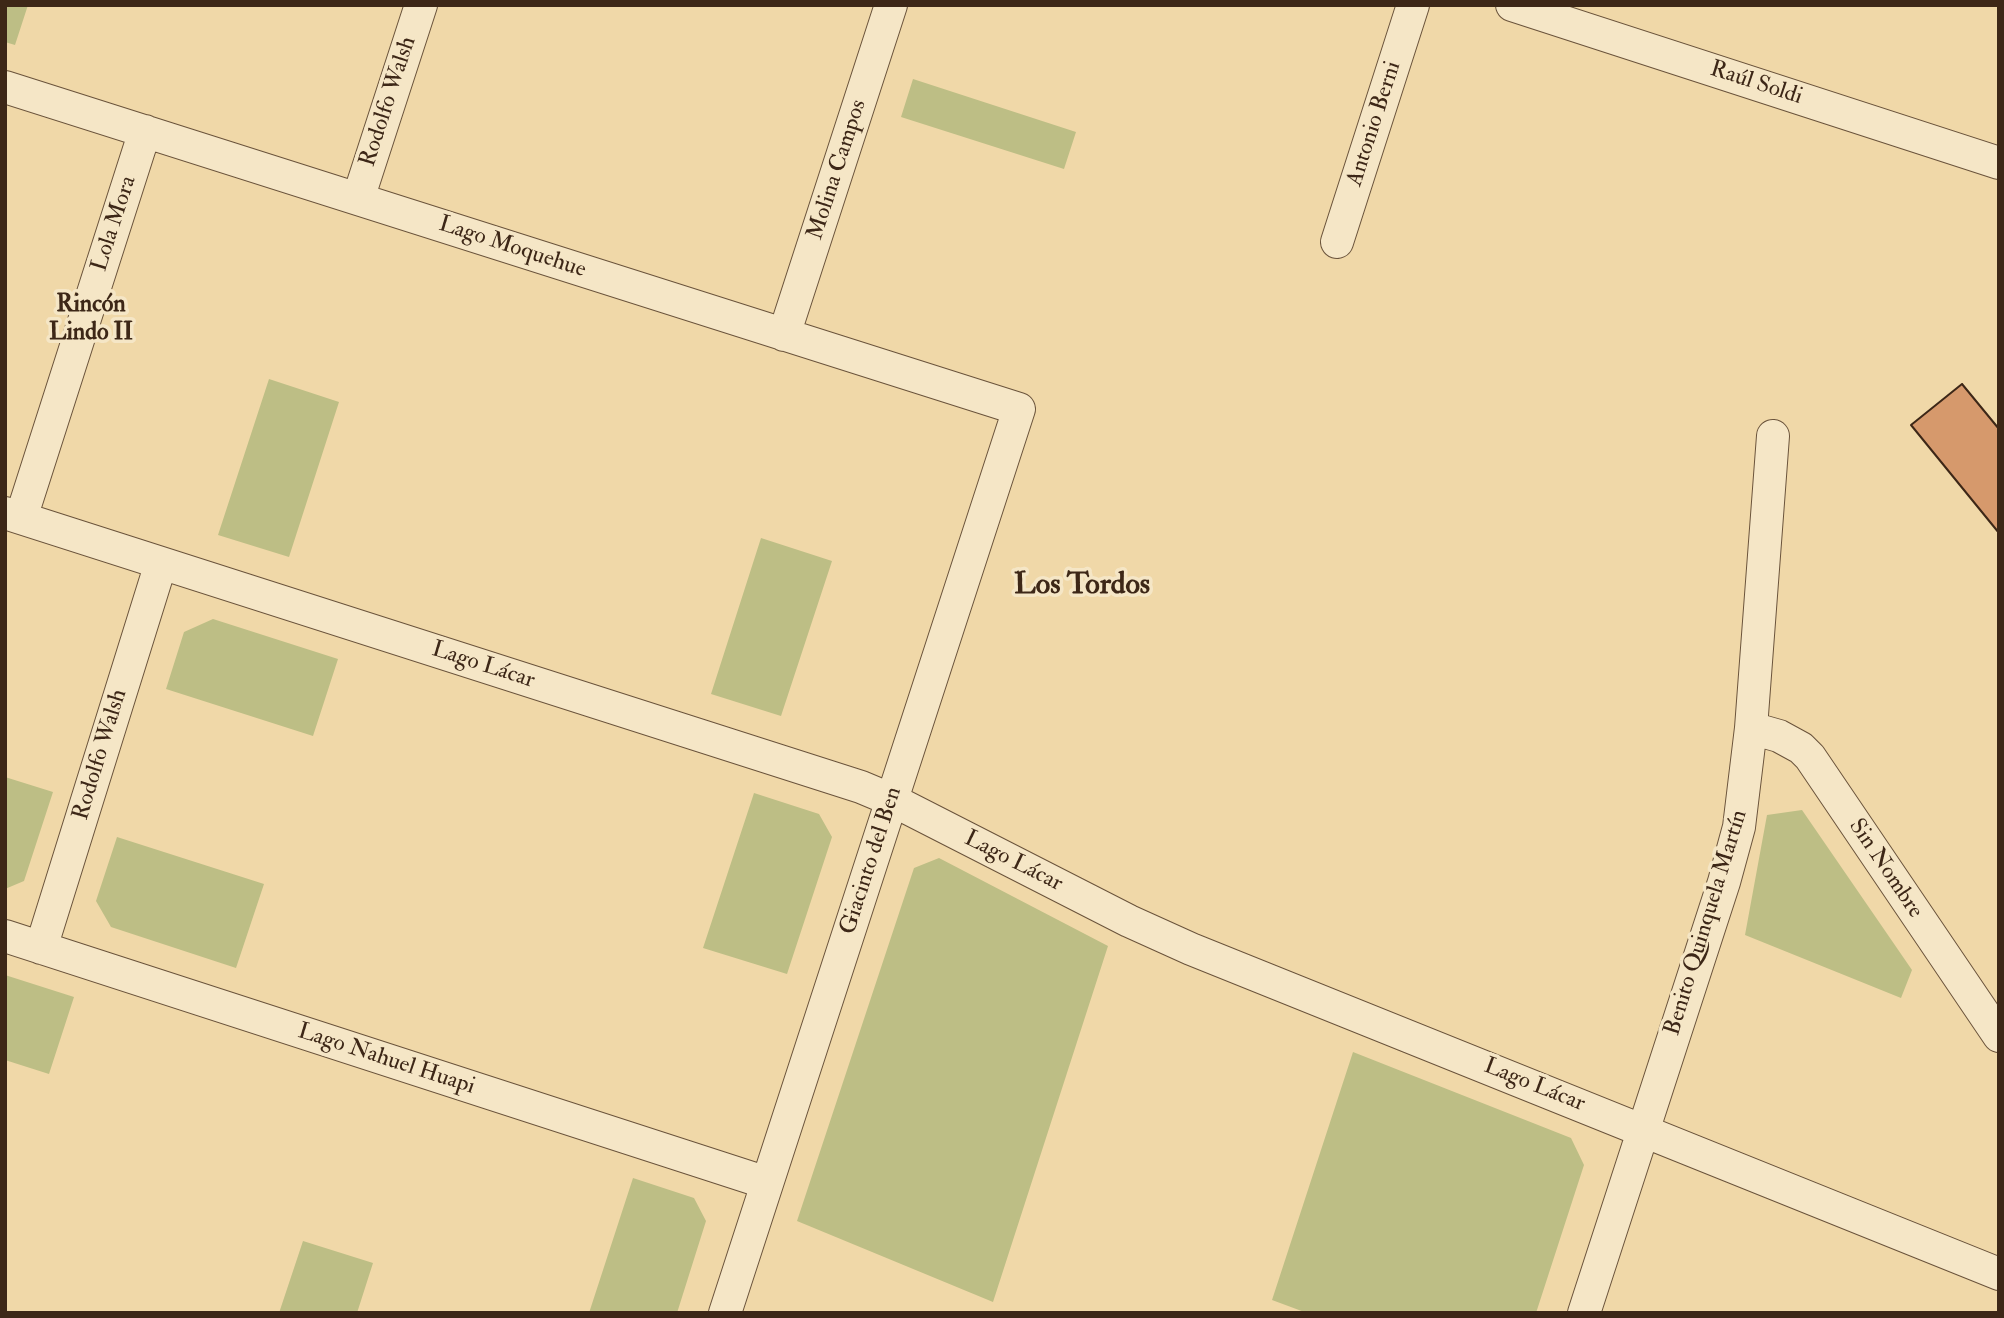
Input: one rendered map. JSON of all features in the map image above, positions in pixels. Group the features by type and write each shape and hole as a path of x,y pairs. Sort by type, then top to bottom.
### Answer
{"street":[{"name":"Rodolfo Walsh","path":"358,199 421,5"},
{"name":"Molina Campos","path":"784,335 891,5"},
{"name":"Antonio Berni","path":"1337,242 1413,5"},
{"name":"Raúl Soldi","path":"1512,5 1999,163"},
{"name":"Lago Moquehue","path":"5,87 1019,410"},
{"name":"Lola Mora","path":"13,515 145,131"},
{"name":"Giacinto del Ben","path":"725,1313 1019,410"},
{"name":"Benito Quinquela Martín","path":"1584,1313 1732,854 1744,800 1773,436"},
{"name":"Lago Lácar","path":"13,515 844,782 892,800 1129,921 1191,949 1999,1274"},
{"name":"Rodolfo Walsh","path":"41,948 161,563"},
{"name":"Sin Nombre","path":"1751,728 1779,736 1801,748 1810,757 1999,1036"},
{"name":"Lago Nahuel Huapi","path":"5,936 767,1183"}],"green space":[{"path":"5,5 28,5 15,45 5,42"},
{"path":"913,79 1076,132 1064,169 901,117"},
{"path":"269,379 339,402 289,557 218,535"},
{"path":"761,538 832,561 781,716 711,694"},
{"path":"213,619 338,659 313,736 166,689 184,632"},
{"path":"5,777 53,792 24,881 5,889"},
{"path":"754,793 819,814 832,837 787,974 703,948"},
{"path":"1802,810 1912,970 1901,998 1745,935 1767,815"},
{"path":"117,837 264,884 236,968 111,927 96,901"},
{"path":"939,858 1108,946 993,1302 797,1221 914,868"},
{"path":"5,975 74,997 49,1074 5,1060"},
{"path":"1353,1052 1571,1138 1584,1165 1536,1313 1307,1313 1272,1300"},
{"path":"633,1178 694,1198 706,1221 677,1313 589,1313"},
{"path":"303,1241 373,1263 357,1313 279,1313"}],"building":[{"path":"1962,384 1999,429 1999,533 1911,425"}],"district":[{"name":"Rincón Lindo II","path":"91,320"},
{"name":"Los Tordos","path":"1082,587"}]}
